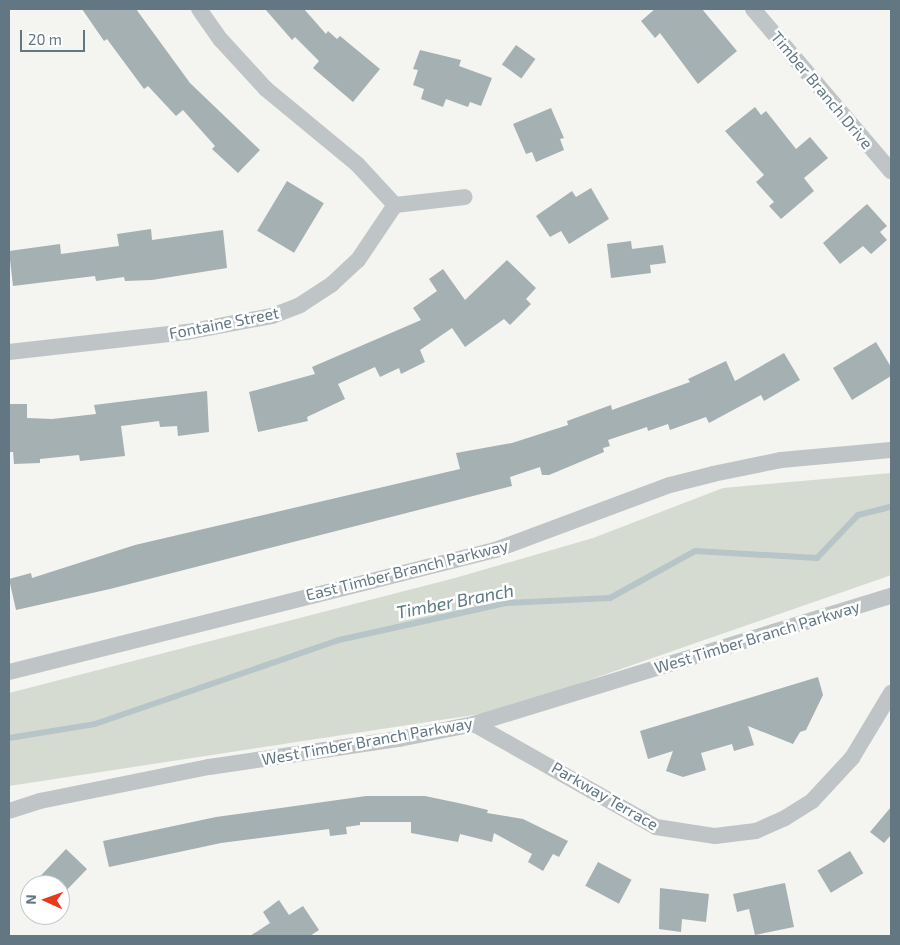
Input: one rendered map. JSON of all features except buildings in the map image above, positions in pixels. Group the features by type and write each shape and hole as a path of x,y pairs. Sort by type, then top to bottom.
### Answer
{"street":[{"path":"199,9 221,40 266,90 357,164 395,205 465,197"},
{"name":"Timber Branch Drive","path":"753,9 891,171"},
{"name":"Fontaine Street","path":"9,352 187,332 272,316 300,305 332,284 358,260 395,205"},
{"name":"East Timber Branch Parkway","path":"9,672 494,550 670,484 780,460 891,450"},
{"name":"West Timber Branch Parkway","path":"9,811 40,801 209,767 399,739 474,724 891,596"},
{"name":"Parkway Terrace","path":"474,724 656,827 715,836 756,830 785,818 812,801 852,758 891,693"}],"shaded area":[{"path":"891,473 891,575 883,578 500,711 9,786 9,693 455,578 593,538 723,488"}],"waterway":[{"name":"Timber Branch","path":"9,738 95,724 339,640 506,603 610,598 695,551 817,558 858,515 891,507"}]}
